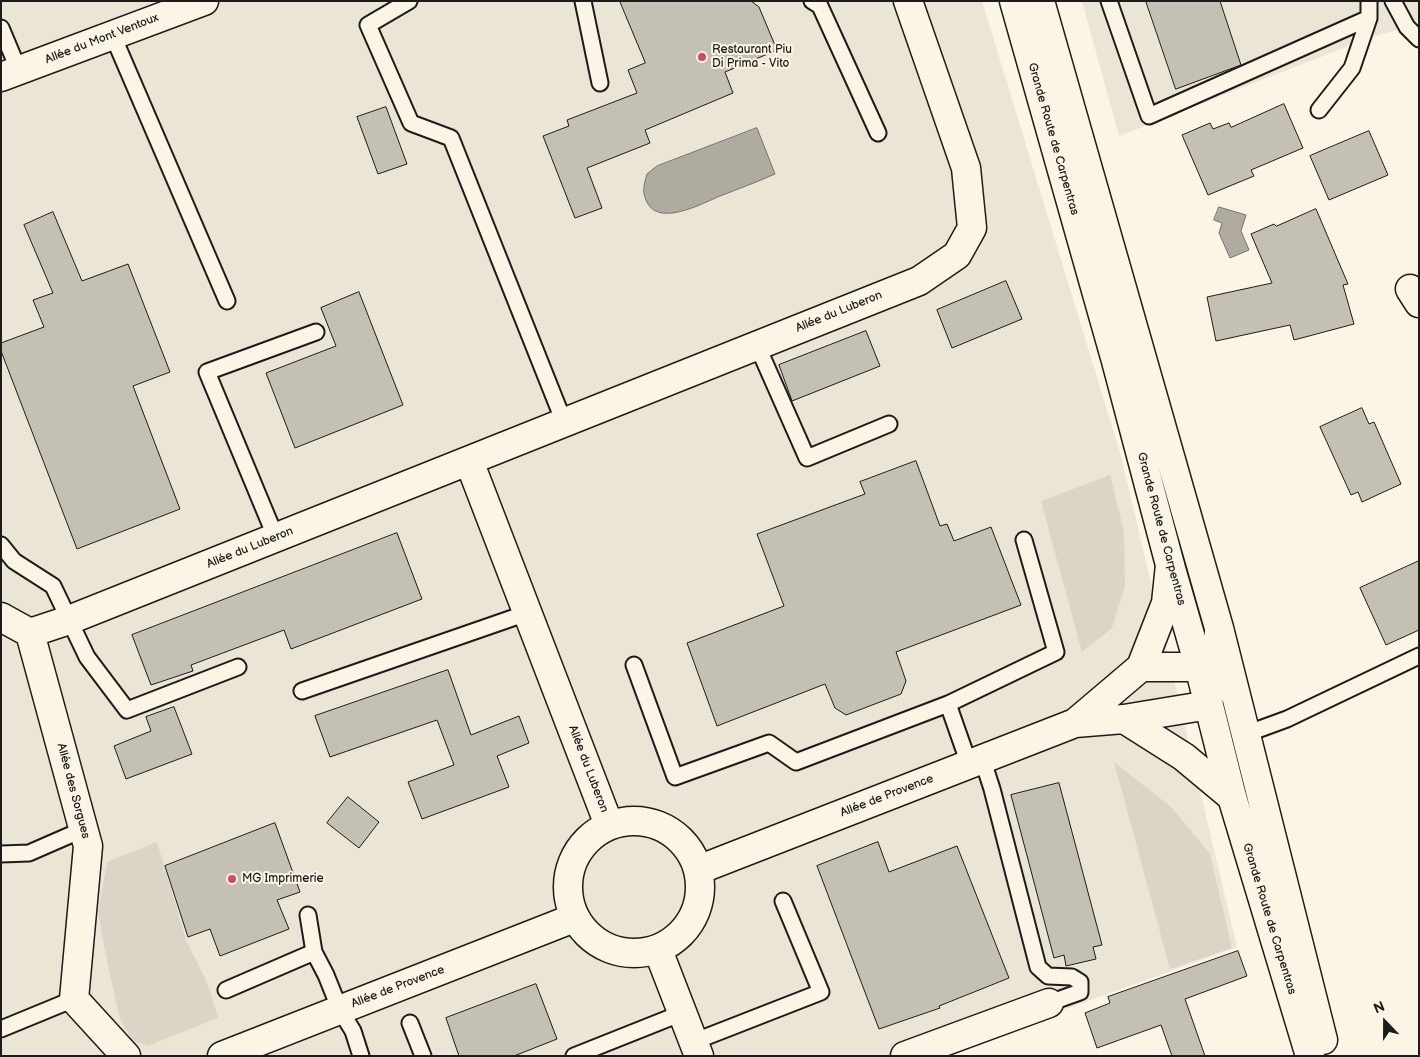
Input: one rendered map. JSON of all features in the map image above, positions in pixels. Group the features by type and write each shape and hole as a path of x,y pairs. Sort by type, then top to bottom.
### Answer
{"street":[{"name":"Allée du Mont Ventoux","path":"10,74 113,36 155,10 204,1"},
{"name":"Allée du Luberon","path":"30,633 69,620 276,538 919,280 956,255 972,228 966,168 908,1"},
{"name":"Grande Route de Carpentras","path":"1014,1 1114,352 1170,565 1207,668 1207,702 1232,797 1310,1056"},
{"name":"Grande Route de Carpentras","path":"1040,1 1219,628 1327,1056"},
{"name":"Allée du Luberon","path":"469,461 610,825"},
{"name":"Allée de Provence","path":"1075,723 1141,667 1166,603 1170,565"},
{"path":"1,617 30,633"},
{"path":"1219,628 1207,668 1230,704 1256,776"},
{"name":"Allée des Sorgues","path":"30,633 88,846 74,999"},
{"path":"1141,667 1207,668"},
{"name":"Allée de Provence","path":"698,870 1075,723 1124,719 1197,707 1207,702"},
{"path":"1124,719 1184,757 1232,797"},
{"path":"631,821 654,824 673,833 689,850 698,870 700,889 697,908 688,925 675,940 658,950 639,954 619,953 601,946 586,934 574,918 567,897 568,875 576,854 590,837 610,825 631,821"},
{"name":"Allée de Provence","path":"222,1056 574,918"},
{"path":"658,950 696,1049"},
{"path":"74,999 119,1053"},
{"path":"905,1056 1049,1003"}],"lane":[{"path":"409,1 368,25 411,123 451,138 564,422"},
{"path":"583,1 600,82"},
{"path":"812,1 820,6 878,133"},
{"path":"1109,1 1149,116 1369,18"},
{"path":"1319,110 1352,68 1369,18 1369,1"},
{"path":"1393,1 1407,27 1419,39"},
{"path":"1,28 10,74"},
{"path":"113,36 227,301"},
{"path":"276,538 207,372 316,332"},
{"path":"757,345 807,458 889,424"},
{"path":"634,665 675,777 769,743 796,762 948,704 1056,652 1024,540"},
{"path":"1,545 14,561 53,586 87,657 127,710 238,667"},
{"path":"302,691 528,613"},
{"path":"1246,734 1287,719 1419,656"},
{"path":"948,704 992,789 1038,967 1048,976 1072,977 1080,982 1080,992 1049,1003"},
{"path":"1,854 29,852 84,829"},
{"path":"696,1049 821,992 783,901"},
{"path":"308,914 314,952 326,975 340,1010 353,1031 360,1056"},
{"path":"226,990 314,952"},
{"path":"1,1029 74,999"},
{"path":"574,1056 682,1013"},
{"path":"410,1023 422,1056"}],"shaded area":[{"path":"1,1 982,1 1121,456 1237,947 936,1056 1,1056"},
{"path":"1082,1 1419,1 1419,20 1406,27 1369,38 1119,136"},
{"path":"757,128 775,174 679,212 658,212 650,207 644,194 644,186 647,174 657,166"},
{"path":"1219,207 1246,215 1241,231 1249,250 1230,258 1219,233 1222,223 1214,220"},
{"path":"1110,475 1124,532 1125,586 1112,628 1082,652 1041,501"},
{"path":"1114,762 1171,807 1210,854 1232,948 1170,969"},
{"path":"157,842 186,940 208,985 218,1018 147,1046 132,1040 120,1019 98,912 107,862"}],"building":[{"name":"Restaurant Piu Di Prima - Vito","path":"620,1 751,1 759,7 777,50 725,72 733,93 645,130 650,143 587,168 602,208 575,218 543,136 569,126 567,120 637,93 628,70 645,63"},
{"path":"1146,1 1220,1 1241,65 1176,89"},
{"path":"1284,104 1303,148 1251,170 1254,176 1208,195 1182,135 1210,123 1213,129 1229,123 1231,127"},
{"path":"386,107 407,164 378,174 357,117"},
{"path":"1369,131 1388,175 1329,200 1310,156"},
{"path":"1316,209 1348,284 1343,285 1354,324 1294,340 1290,325 1216,341 1207,297 1272,283 1251,234 1274,224 1276,226"},
{"path":"53,212 82,281 128,264 170,372 133,386 180,509 77,549 1,351 1,343 44,327 33,300 53,293 24,225"},
{"path":"1006,281 1022,319 952,348 937,310"},
{"path":"359,292 403,405 295,448 266,373 336,346 321,308"},
{"path":"866,331 880,366 792,401 779,365"},
{"path":"1362,408 1369,424 1374,422 1401,484 1362,502 1358,492 1351,495 1320,427"},
{"path":"916,461 940,526 947,524 954,541 991,527 1021,605 896,652 906,681 901,694 846,715 835,708 825,684 717,726 687,643 784,606 757,534 865,494 860,482"},
{"path":"397,533 422,599 291,649 284,630 191,665 193,671 151,685 132,635"},
{"path":"1419,561 1419,630 1386,645 1360,588"},
{"path":"448,670 471,735 519,716 529,743 497,756 509,787 422,819 408,782 454,765 437,720 330,757 315,716"},
{"path":"174,707 192,754 126,779 114,746 151,731 146,717"},
{"path":"1059,783 1102,945 1093,947 1096,959 1066,966 1064,955 1054,958 1011,795"},
{"path":"348,797 379,822 359,848 327,823"},
{"name":"MG Imprimerie","path":"275,823 300,892 277,900 289,929 220,956 210,929 188,937 165,866"},
{"path":"878,842 889,872 957,846 1009,978 939,1006 940,1008 879,1029 817,866"},
{"path":"1238,951 1247,976 1185,999 1205,1056 1172,1056 1161,1025 1097,1048 1085,1013 1110,1003 1108,997"},
{"path":"536,984 557,1039 514,1056 459,1056 446,1018"}],"place":[{"name":"Restaurant Piu Di Prima - Vito","path":"702,57"},
{"name":"MG Imprimerie","path":"232,879"}]}
